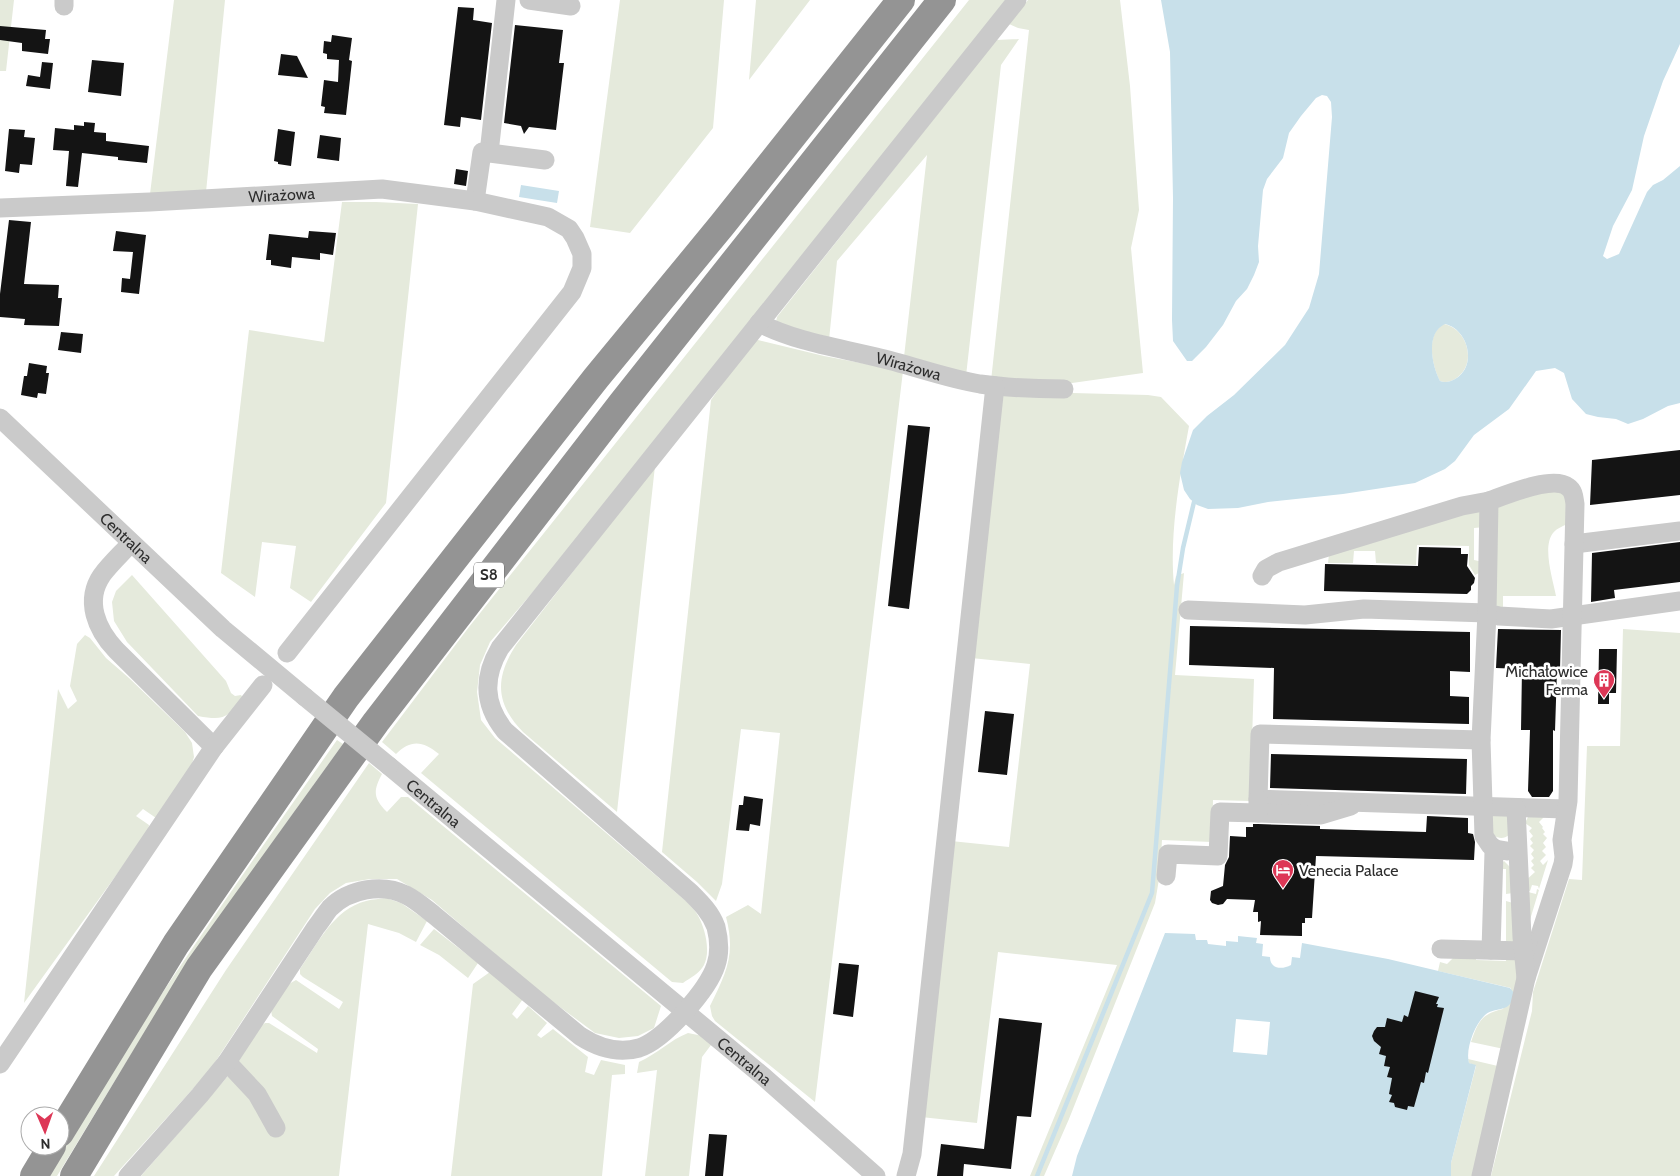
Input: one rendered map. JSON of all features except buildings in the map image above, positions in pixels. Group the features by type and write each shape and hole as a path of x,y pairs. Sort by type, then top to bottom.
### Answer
{"highway":[{"name":"S8","path":"70,1117 176,944 346,697 596,378 722,225 901,0"},
{"name":"S8","path":"74,1176 199,968 376,722 622,403 942,0"},
{"path":"34,1176 46,1156"}],"street":[{"path":"489,153 506,0"},
{"path":"529,0 571,6"},
{"path":"128,1176 200,1096 227,1062 330,908 340,900 360,890 392,890 412,899 434,915 580,1036 593,1044 622,1050 637,1048 655,1039 685,1012 707,982 716,965 718,950 717,934 708,911 691,893 505,731 490,703 489,671 500,648 1017,0"},
{"path":"475,202 482,152 545,160"},
{"name":"Wirażowa","path":"0,208 382,189 475,202 534,213 548,217 561,224 569,229 575,238 582,254 582,268 572,292 287,653"},
{"name":"Wirażowa","path":"759,323 780,334 807,342 878,357 938,374 1019,389 1064,389"},
{"path":"906,1176 909,1170 913,1144 996,386"},
{"name":"Centralna","path":"0,418 223,629 764,1078 876,1176"},
{"path":"1262,576 1266,569 1279,562 1462,506 1489,501 1536,486 1551,483 1565,485 1574,494 1568,795 1562,840 1564,857 1526,978 1481,1176"},
{"path":"1489,501 1487,613 1481,740 1484,836 1495,849 1518,851"},
{"path":"1574,544 1680,531"},
{"path":"132,543 102,575 98,582 94,607 98,626 111,644 214,747"},
{"path":"1188,610 1305,615 1364,609 1487,613 1499,616 1551,619 1680,601"},
{"path":"0,1064 214,747 263,686"},
{"path":"1258,806 1260,734 1481,740"},
{"path":"1166,876 1168,854 1218,856 1220,812 1258,806 1364,802 1566,809"},
{"path":"1516,808 1522,937 1525,952 1526,978"},
{"path":"1525,952 1554,857 1562,840"},
{"path":"1491,950 1495,849"},
{"path":"1492,897 1520,898"},
{"path":"1441,949 1525,952"},
{"path":"227,1062 257,1094 276,1128"}],"shaded area":[{"path":"0,0 14,0 6,71 0,71"},
{"path":"174,0 225,0 206,192 150,194"},
{"path":"620,0 724,0 713,128 630,233 590,227"},
{"path":"756,0 810,0 749,80"},
{"path":"969,0 1007,0 544,579 490,642 480,665 477,692 481,720 495,738 687,902 696,912 706,939 707,953 704,965 695,975 683,983 672,982 421,773 439,754 428,746 412,744 401,749 396,754 382,742 469,627"},
{"path":"1028,0 1120,0 1130,86 1139,210 1131,248 1143,373 1065,384 991,381 1029,30 1009,24"},
{"path":"1019,39 1001,65 966,376 904,357 927,155 837,261 829,340 776,322 777,317 996,40"},
{"path":"342,202 418,204 386,503 311,602 290,588 296,546 262,542 255,597 221,573 249,330 324,342"},
{"path":"1444,324 1452,327 1459,333 1467,348 1468,357 1462,373 1455,379 1446,382 1440,381 1437,375 1432,350 1434,335 1438,328"},
{"path":"754,339 824,356 903,371 815,1102 715,1021 710,1006 721,984 730,953 729,930 726,917 748,905 761,914 780,733 741,729 722,884 716,901 662,852 711,400"},
{"path":"1001,391 1148,395 1161,397 1189,426 1174,525 1174,585 1176,576 1184,573 1175,675 1254,679 1250,801 1213,800 1212,842 1162,840 1160,873 1155,903 1069,1119 1044,1176 1030,1176 1117,965 998,952 977,1123 921,1117 951,841 1009,847 1030,664 971,658"},
{"path":"655,466 617,812 523,732 507,711 501,690 502,679 504,668 516,645"},
{"path":"1553,487 1569,498 1570,523 1553,533 1548,546 1549,564 1556,596 1503,596 1503,609 1494,604 1495,507"},
{"path":"1470,508 1482,513 1485,527 1474,528 1474,560 1483,562 1479,573 1475,575 1469,565 1469,546 1417,545 1416,565 1376,563 1375,551 1354,551 1353,563 1328,563 1329,554"},
{"path":"132,575 226,681 231,693 235,696 241,695 243,698 229,714 219,718 198,716 127,642 114,621 112,602 116,591"},
{"path":"1623,629 1680,633 1680,1176 1491,1176 1532,1011 1533,992 1569,879 1582,880 1587,746 1620,746"},
{"path":"85,635 90,638 106,658 185,732 192,743 194,757 191,767 156,818 143,809 136,816 149,825 148,831 24,1003 58,689 68,709 77,701 70,686 77,644"},
{"path":"337,740 343,744 267,850 127,1061 70,1155 70,1138 81,1120 152,1009"},
{"path":"369,763 382,774 377,785 376,794 379,803 387,812 401,797 408,797 661,1006 654,1028 638,1036 619,1038 595,1033 537,990 432,900 397,879 370,879 346,883 330,893 315,909 210,1070 114,1176 94,1176 226,970"},
{"path":"1508,814 1509,835 1501,838 1493,835 1491,816"},
{"path":"1547,814 1539,822 1545,832 1543,834 1547,838 1543,843 1546,847 1542,851 1546,855 1540,861 1543,865 1548,860 1539,889 1538,886 1532,885 1530,891 1524,890 1523,883 1535,872 1531,868 1534,865 1531,861 1534,858 1531,854 1534,850 1530,846 1533,843 1530,839 1533,836 1529,831 1532,828 1525,823 1528,817"},
{"path":"1504,861 1512,869 1513,893 1506,894 1506,869 1498,869"},
{"path":"1537,889 1539,890 1526,933 1524,891 1536,894"},
{"path":"386,898 401,903 427,921 416,942 399,933 368,924 339,1176 141,1176 228,1076 261,1026 265,1023 269,1023 317,1053 318,1049 272,1016 271,1010 287,985 296,980 339,1009 343,1002 303,977 300,974 300,969 320,938 345,911 366,901"},
{"path":"1506,901 1513,903 1518,941 1506,947"},
{"path":"434,929 478,963 468,978 439,955 420,945"},
{"path":"1476,954 1476,960 1506,961 1506,956 1515,956 1520,976 1504,1049 1471,1042 1481,1020 1490,1013 1503,1009 1511,988 1438,971 1440,962 1447,964 1453,958"},
{"path":"490,972 523,999 512,1014 517,1019 528,1006 547,1023 537,1035 541,1038 553,1029 588,1057 585,1072 594,1075 601,1060 625,1065 625,1074 612,1075 602,1176 451,1176 473,984"},
{"path":"688,1033 703,1036 710,1041 711,1045 702,1057 689,1176 645,1176 657,1070 637,1073 639,1062"},
{"path":"1468,1059 1502,1067 1475,1176 1451,1176 1451,1163 1476,1066 1469,1063"},
{"path":"59,1156 69,1156 57,1176 47,1176"}],"water":[{"path":"1161,0 1680,0 1680,44 1663,81 1644,136 1632,190 1613,226 1603,256 1607,259 1619,254 1647,192 1653,185 1663,180 1680,166 1680,403 1668,406 1643,419 1628,424 1616,419 1586,414 1572,399 1564,373 1555,368 1536,371 1509,409 1474,435 1455,461 1445,469 1415,483 1343,494 1268,502 1238,508 1208,509 1197,505 1184,490 1180,473 1193,430 1207,416 1234,395 1285,345 1309,308 1319,274 1332,117 1331,102 1327,96 1322,95 1316,98 1289,133 1283,158 1267,179 1263,190 1258,246 1259,262 1254,275 1247,289 1236,301 1223,325 1206,347 1192,361 1187,361 1173,341 1170,52","holes":["1445,324 1453,327 1464,340 1468,357 1462,373 1451,381 1442,382 1437,375 1433,359 1433,342 1439,328"]},
{"path":"521,185 559,191 557,203 519,197"},
{"path":"1165,933 1195,934 1196,940 1207,940 1208,944 1226,946 1226,941 1238,942 1238,936 1257,938 1256,943 1263,944 1262,956 1270,957 1272,964 1277,967 1284,968 1291,965 1292,957 1300,958 1302,943 1388,959 1510,988 1514,993 1510,1004 1507,1007 1485,1015 1472,1037 1468,1057 1469,1063 1476,1065 1451,1163 1451,1176 1072,1176 1077,1156"}],"pier":[{"path":"1236,1019 1270,1022 1267,1055 1233,1052"}],"waterway":[{"path":"1037,1176 1152,893 1177,586 1183,548 1194,502"}],"place":[{"name":"Michałowice Ferma","path":"1604,699"},
{"name":"Venecia Palace","path":"1283,889"}]}
